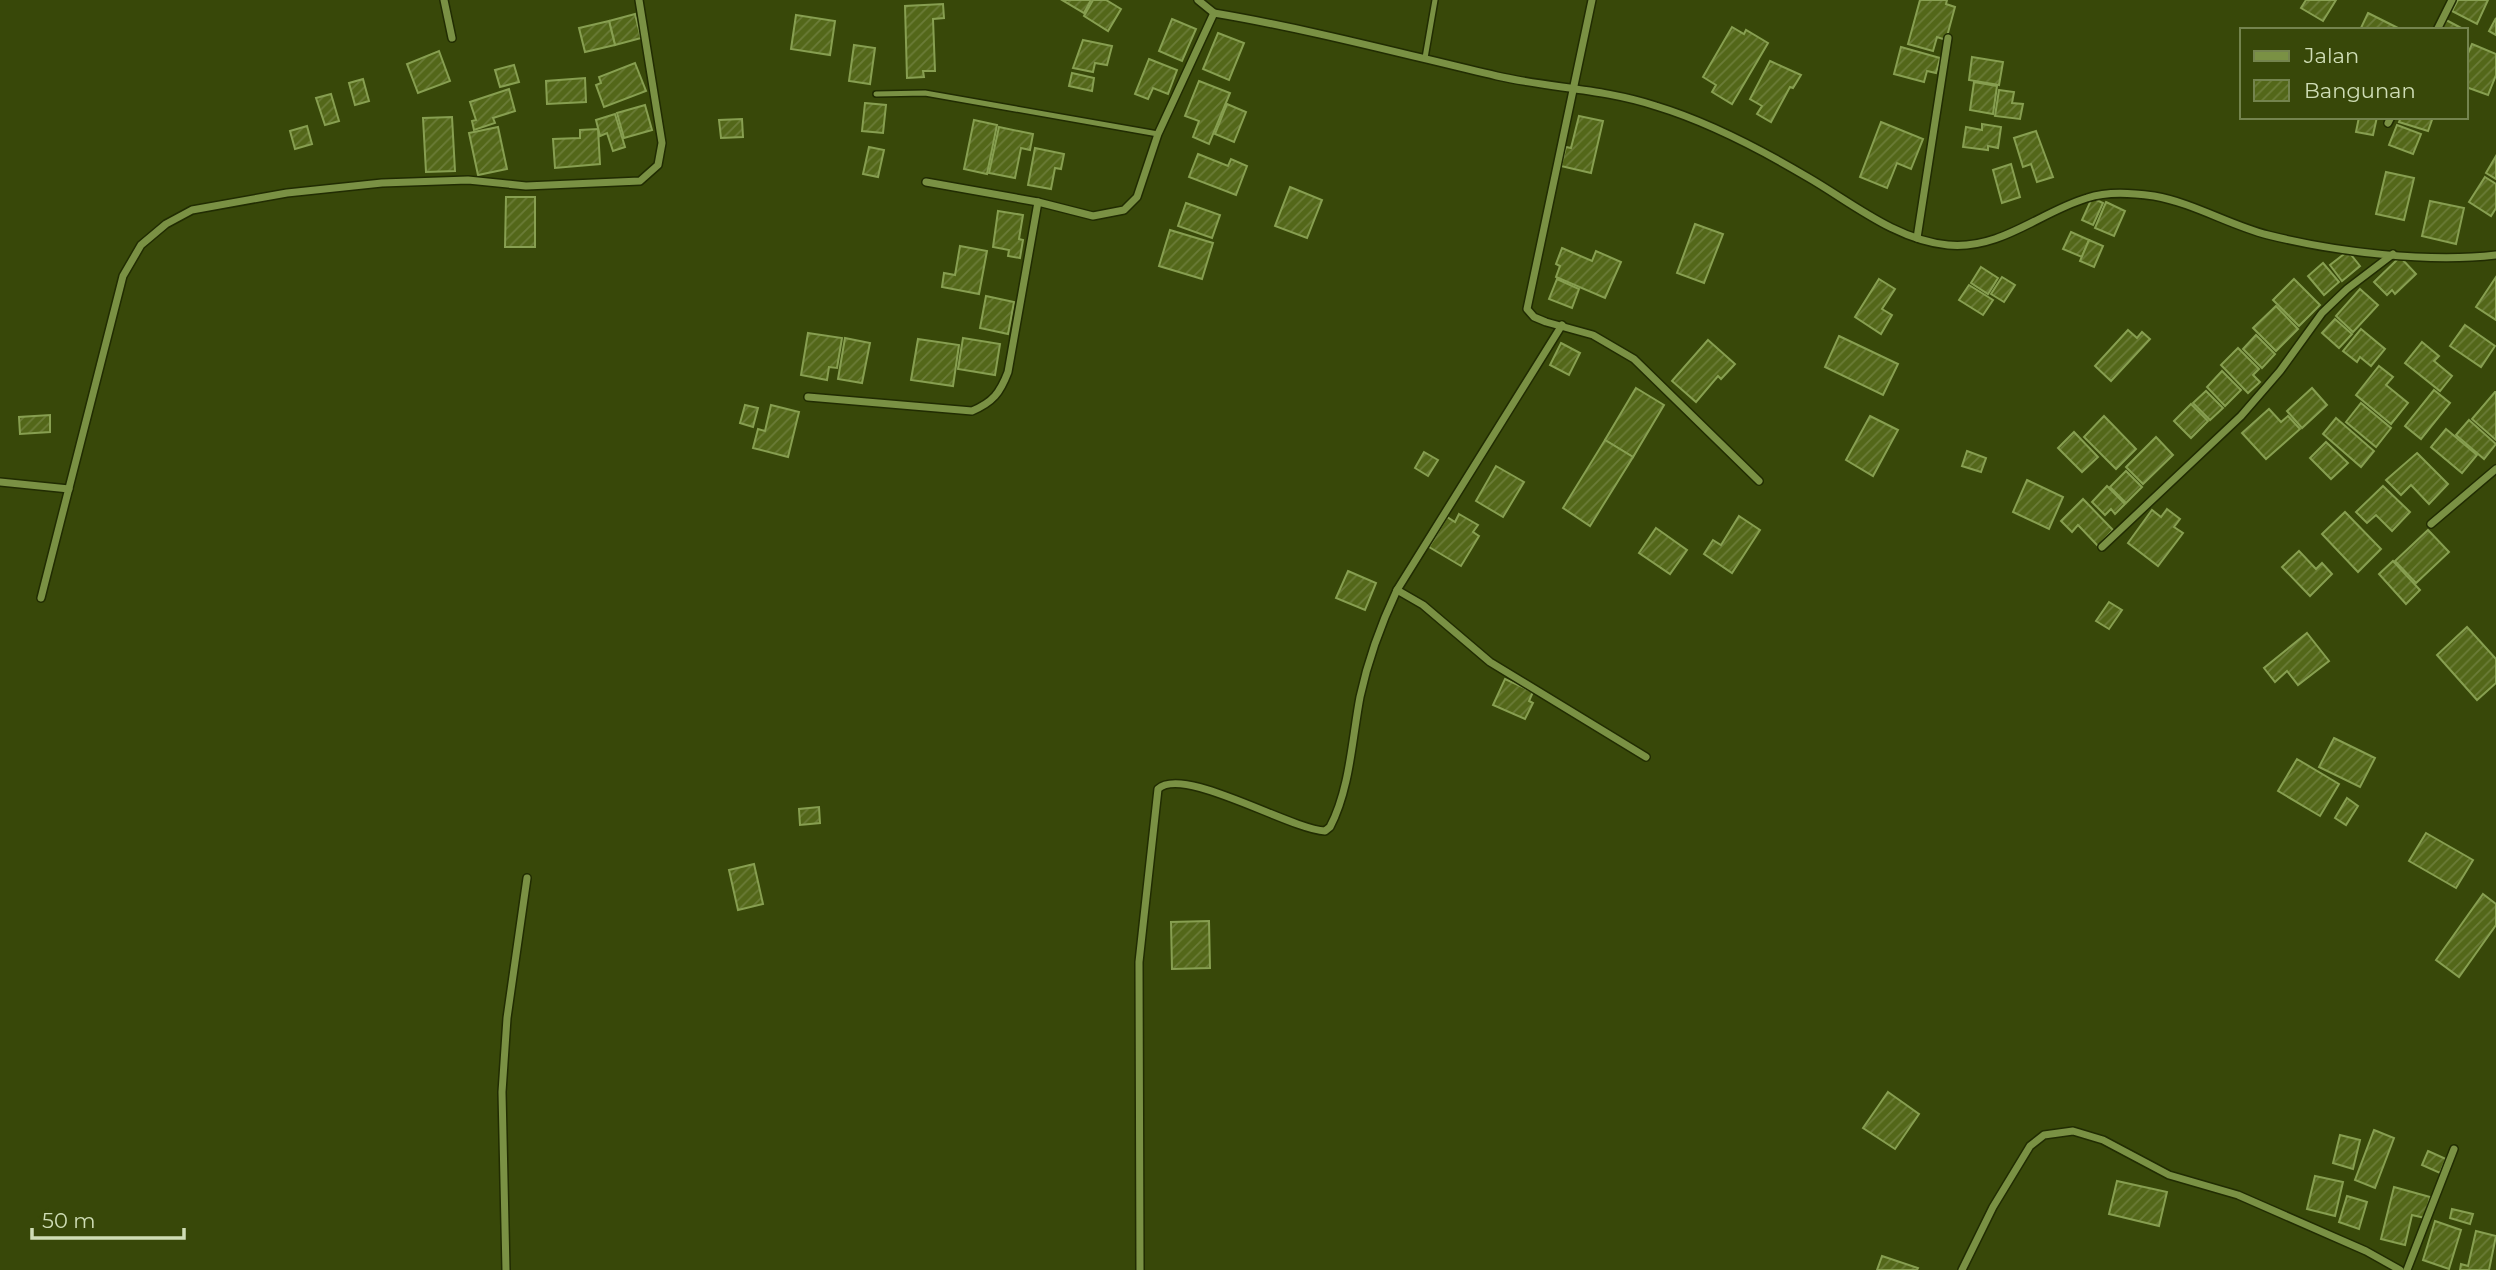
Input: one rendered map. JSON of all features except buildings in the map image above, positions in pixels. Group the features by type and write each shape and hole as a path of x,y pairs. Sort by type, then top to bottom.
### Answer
{"street":[{"path":"444,0 452,38"},
{"path":"41,598 123,276 141,245 166,224 192,210 287,193 382,183 468,180 526,186 640,181 655,171 662,143 639,0"},
{"path":"1198,0 1214,13 1501,77 1657,106 1699,123 1807,177 1879,221 1917,238 1950,245 2017,233 2086,198 2116,193 2176,200 2265,235 2453,260 2496,255"},
{"path":"1592,0 1527,309 1534,317 1593,335 1634,359 1759,481"},
{"path":"2438,28 2452,0"},
{"path":"926,182 1038,202 1093,216 1124,210 1137,197 1158,134 1214,13"},
{"path":"1917,238 1948,38"},
{"path":"808,397 971,411 988,404 999,393 1009,372 1038,202"},
{"path":"2102,547 2241,416 2280,371 2322,313 2347,289 2393,254"},
{"path":"1140,1270 1139,962 1158,789 1163,785 1180,783 1238,801 1304,828 1325,831 1330,827 1343,788 1361,692 1381,623 1396,590 1562,325"},
{"path":"2431,524 2496,469"},
{"path":"0,482 69,489"},
{"path":"1396,590 1423,606 1490,662 1646,757"},
{"path":"506,1270 502,1092 507,1018 527,878"},
{"path":"1962,1270 1993,1207 2030,1146 2044,1135 2073,1131 2103,1140 2169,1175 2216,1186 2238,1195 2366,1251 2400,1270"},
{"path":"2407,1270 2454,1149"}],"lane":[{"path":"1425,58 1435,0"},
{"path":"876,94 925,93 1158,134"}]}
